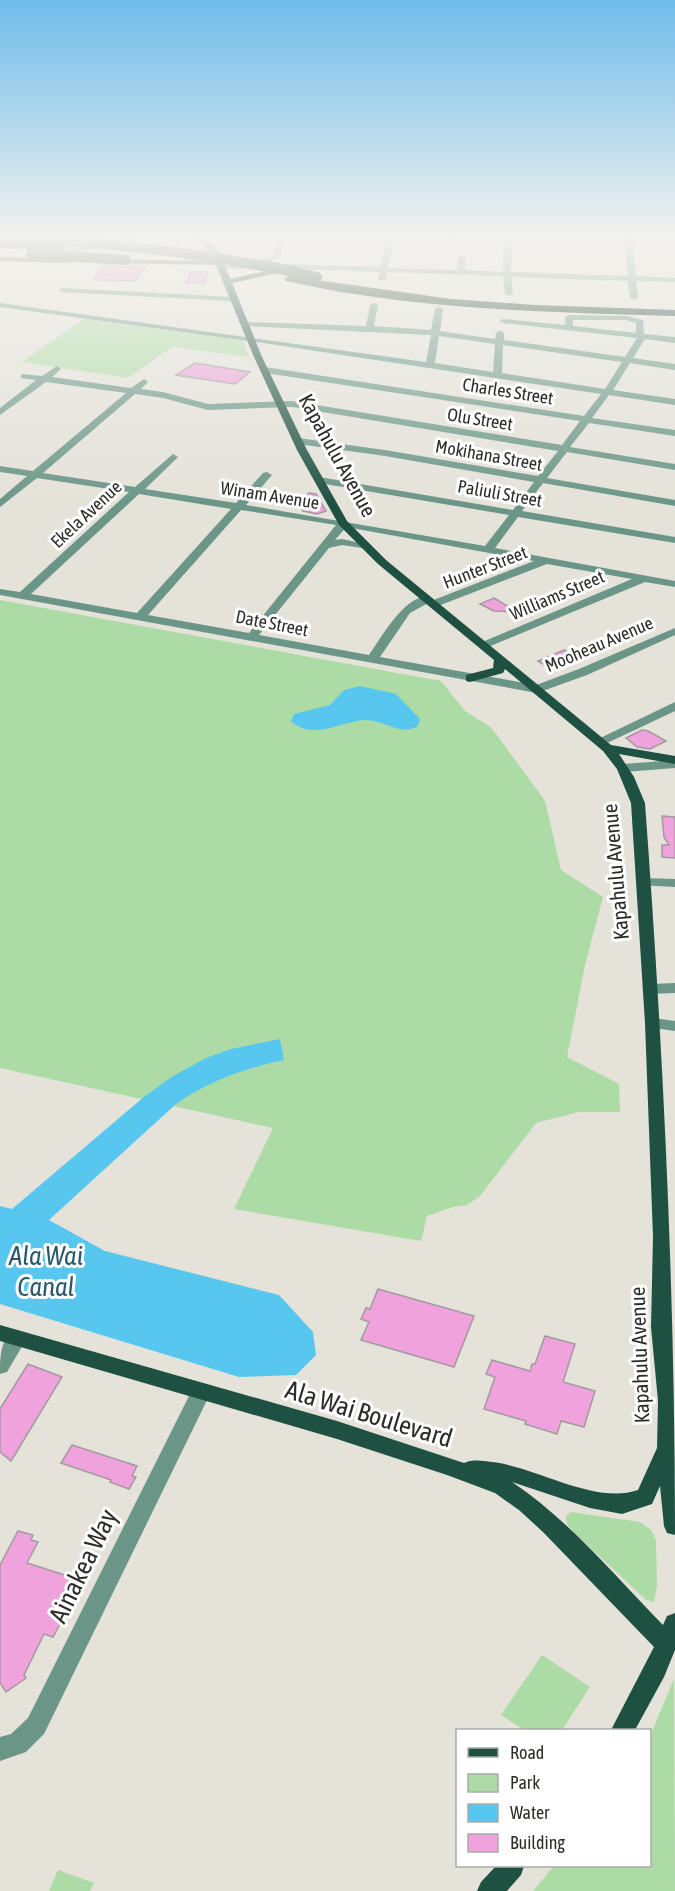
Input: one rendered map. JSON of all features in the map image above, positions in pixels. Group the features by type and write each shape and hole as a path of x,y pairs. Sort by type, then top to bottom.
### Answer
{"main road":[{"name":"Kapahulu Avenue","path":"245,326 284,414 343,523 365,547 604,745 624,768 638,803 653,1023 662,1238 661,1327 675,1526"},
{"path":"470,678 499,670 501,658"},
{"path":"604,745 675,762"},
{"name":"Ala Wai Boulevard","path":"9,1335 336,1430 451,1467 502,1487 526,1503 551,1525 670,1648"},
{"path":"451,1467 511,1473 590,1499 628,1504 645,1497 670,1437"},
{"path":"624,1729 656,1669 670,1648 675,1623"},
{"path":"490,1891 511,1867"}],"street":[{"path":"161,326 675,402"},
{"path":"338,326 435,333 675,367"},
{"path":"430,365 436,326"},
{"path":"497,375 502,326"},
{"path":"552,326 675,340"},
{"path":"489,548 607,392 641,337 640,326"},
{"path":"0,412 57,369"},
{"name":"Charles Street","path":"265,370 675,433"},
{"name":"Olu Street","path":"24,376 183,399 208,407 279,403 308,407 675,467"},
{"path":"0,504 144,382"},
{"path":"284,414 294,409 308,407"},
{"name":"Mokihana Street","path":"298,441 385,453 675,503"},
{"name":"Ekela Avenue","path":"23,596 173,457"},
{"name":"Winam Avenue","path":"0,469 316,518 675,584"},
{"path":"141,616 267,475"},
{"name":"Paliuli Street","path":"319,480 675,540"},
{"path":"316,518 330,513 332,502"},
{"path":"252,637 343,523"},
{"path":"327,545 342,542 365,547"},
{"name":"Hunter Street","path":"372,660 405,611 547,560"},
{"name":"Williams Street","path":"484,645 643,578"},
{"name":"Date Street","path":"0,592 537,689"},
{"name":"Mooheau Avenue","path":"537,689 583,672 675,632"},
{"path":"604,745 675,706"},
{"path":"624,768 675,762"},
{"path":"643,882 675,883"},
{"path":"650,989 675,988"},
{"path":"653,1023 675,1026"},
{"path":"0,1366 9,1335"},
{"name":"Ainakea Way","path":"0,1749 18,1744 36,1726 201,1392"}],"green space":[{"path":"74,326 139,326 243,340 249,357 172,347 128,378 22,362"},
{"path":"0,600 441,681 465,711 489,726 497,735 545,801 561,870 603,897 585,965 567,1057 619,1084 620,1112 579,1112 536,1123 480,1196 467,1205 427,1216 421,1241 234,1209 273,1128 0,1068"},
{"path":"571,1512 640,1522 651,1530 656,1540 657,1585 654,1602 646,1600 574,1532 567,1524 566,1516"},
{"path":"542,1655 590,1687 563,1729 522,1729 501,1715"},
{"path":"674,1679 675,1891 533,1891 553,1867 651,1867 651,1734"},
{"path":"58,1870 94,1883 90,1891 49,1891"}],"water":[{"path":"360,686 396,694 420,719 418,726 404,730 364,720 326,729 308,730 291,721 294,714 330,705 344,690"},
{"name":"Ala Wai Canal","path":"280,1039 284,1060 228,1076 176,1104 49,1220 105,1251 279,1295 313,1332 316,1355 296,1375 239,1377 0,1304 0,1206 12,1209 145,1096 173,1076 206,1058 231,1049"}],"building":[{"path":"195,363 250,372 235,384 176,375"},
{"path":"309,493 316,494 326,511 317,514 296,508"},
{"path":"494,598 517,612 494,611 480,604"},
{"path":"564,650 576,657 548,667 538,661"},
{"path":"642,730 666,741 650,749 637,747 626,738"},
{"path":"662,816 675,817 675,858 662,857 662,845 669,845 664,837"},
{"path":"378,1289 474,1316 454,1367 361,1340 369,1322 361,1319 366,1308 370,1309"},
{"path":"545,1336 575,1344 563,1382 595,1391 584,1427 561,1421 557,1434 525,1424 526,1421 484,1409 495,1377 486,1374 492,1360 530,1371 532,1364 535,1364"},
{"path":"28,1364 62,1377 11,1461 0,1452 0,1409"},
{"path":"72,1445 137,1466 132,1476 136,1477 129,1489 110,1482 111,1480 61,1463"},
{"path":"18,1531 33,1535 31,1540 38,1542 27,1563 71,1577 57,1605 68,1609 53,1637 44,1634 24,1675 26,1678 6,1692 0,1683 0,1565"}]}
